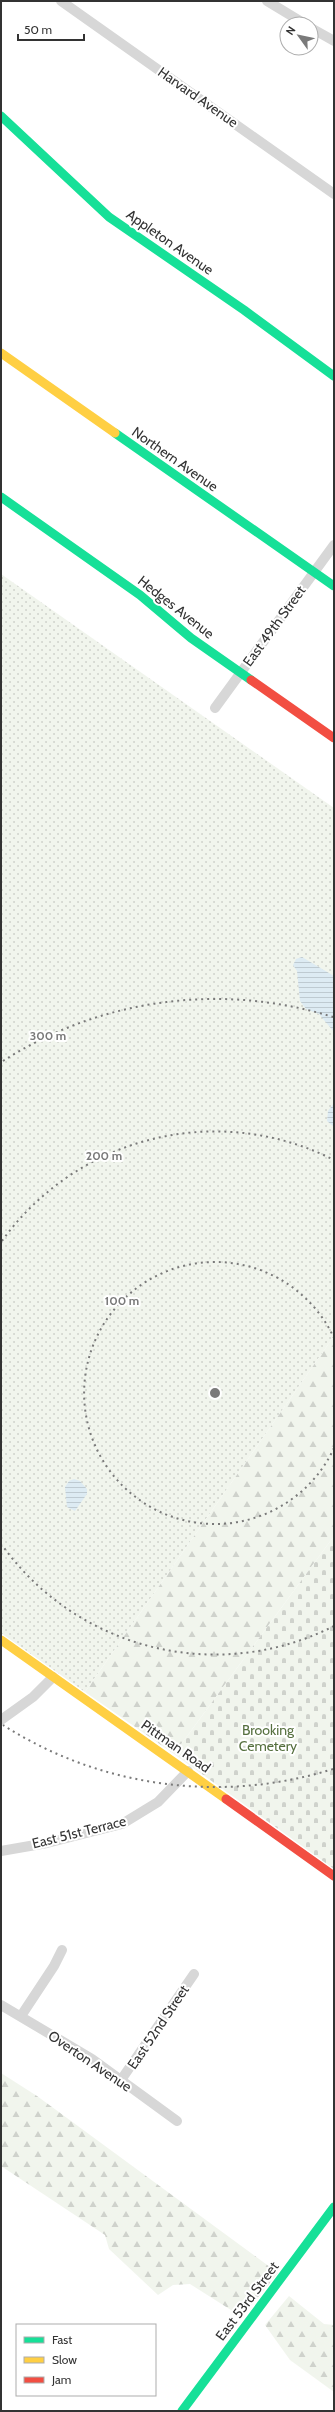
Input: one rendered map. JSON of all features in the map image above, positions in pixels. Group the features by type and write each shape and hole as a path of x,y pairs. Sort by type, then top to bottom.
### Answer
{"street":[{"name":"Harvard Avenue","path":"61,1 334,194"},
{"path":"267,1 292,16"},
{"path":"319,33 334,41"},
{"name":"Appleton Avenue","path":"1,116 44,154 81,193 109,217 244,310 334,376"},
{"name":"Northern Avenue","path":"1,353 334,586"},
{"name":"Hedges Avenue","path":"1,497 140,595 191,638 334,738"},
{"name":"East 49th Street","path":"215,708 334,545"},
{"name":"Pittman Road","path":"1,1640 188,1771 334,1876"},
{"path":"1,1720 27,1702 53,1677"},
{"name":"East 51st Terrace","path":"1,1851 47,1843 122,1824 158,1802 188,1771"},
{"path":"21,2016 54,1966 62,1950"},
{"name":"East 52nd Street","path":"121,2080 194,1974"},
{"name":"Overton Avenue","path":"1,2005 92,2059 176,2121"},
{"name":"East 53rd Street","path":"182,2411 334,2207"}],"green space":[{"path":"1,574 334,808 334,1336 85,1692 1,1633"},
{"path":"334,1336 334,1536 174,1754 85,1692"},
{"name":"Brooking Cemetery","path":"334,1536 334,1869 174,1754"},
{"path":"1,2073 37,2096 278,2273 242,2317 190,2284 173,2285 158,2295 109,2249 105,2235 1,2166"},
{"path":"289,2296 324,2324 334,2325 334,2392 290,2360 265,2325"}],"shaded area":[{"path":"302,957 334,976 334,1032 319,1014 306,1009 300,1001 297,971 293,965 296,959"},
{"path":"334,1103 334,1127 327,1121 328,1111"},
{"path":"74,1479 80,1481 87,1489 87,1494 75,1511 67,1507 65,1487 69,1481"}],"traffic: fast":[{"path":"1,116 109,217 244,310 334,376"},
{"path":"115,433 334,586"},
{"path":"1,497 140,595 191,638 251,680"},
{"path":"182,2411 334,2207"}],"traffic: slow":[{"path":"1,353 115,433"},
{"path":"1,1640 226,1799"}],"traffic: jam":[{"path":"251,680 334,738"},
{"path":"226,1799 334,1876"}]}
